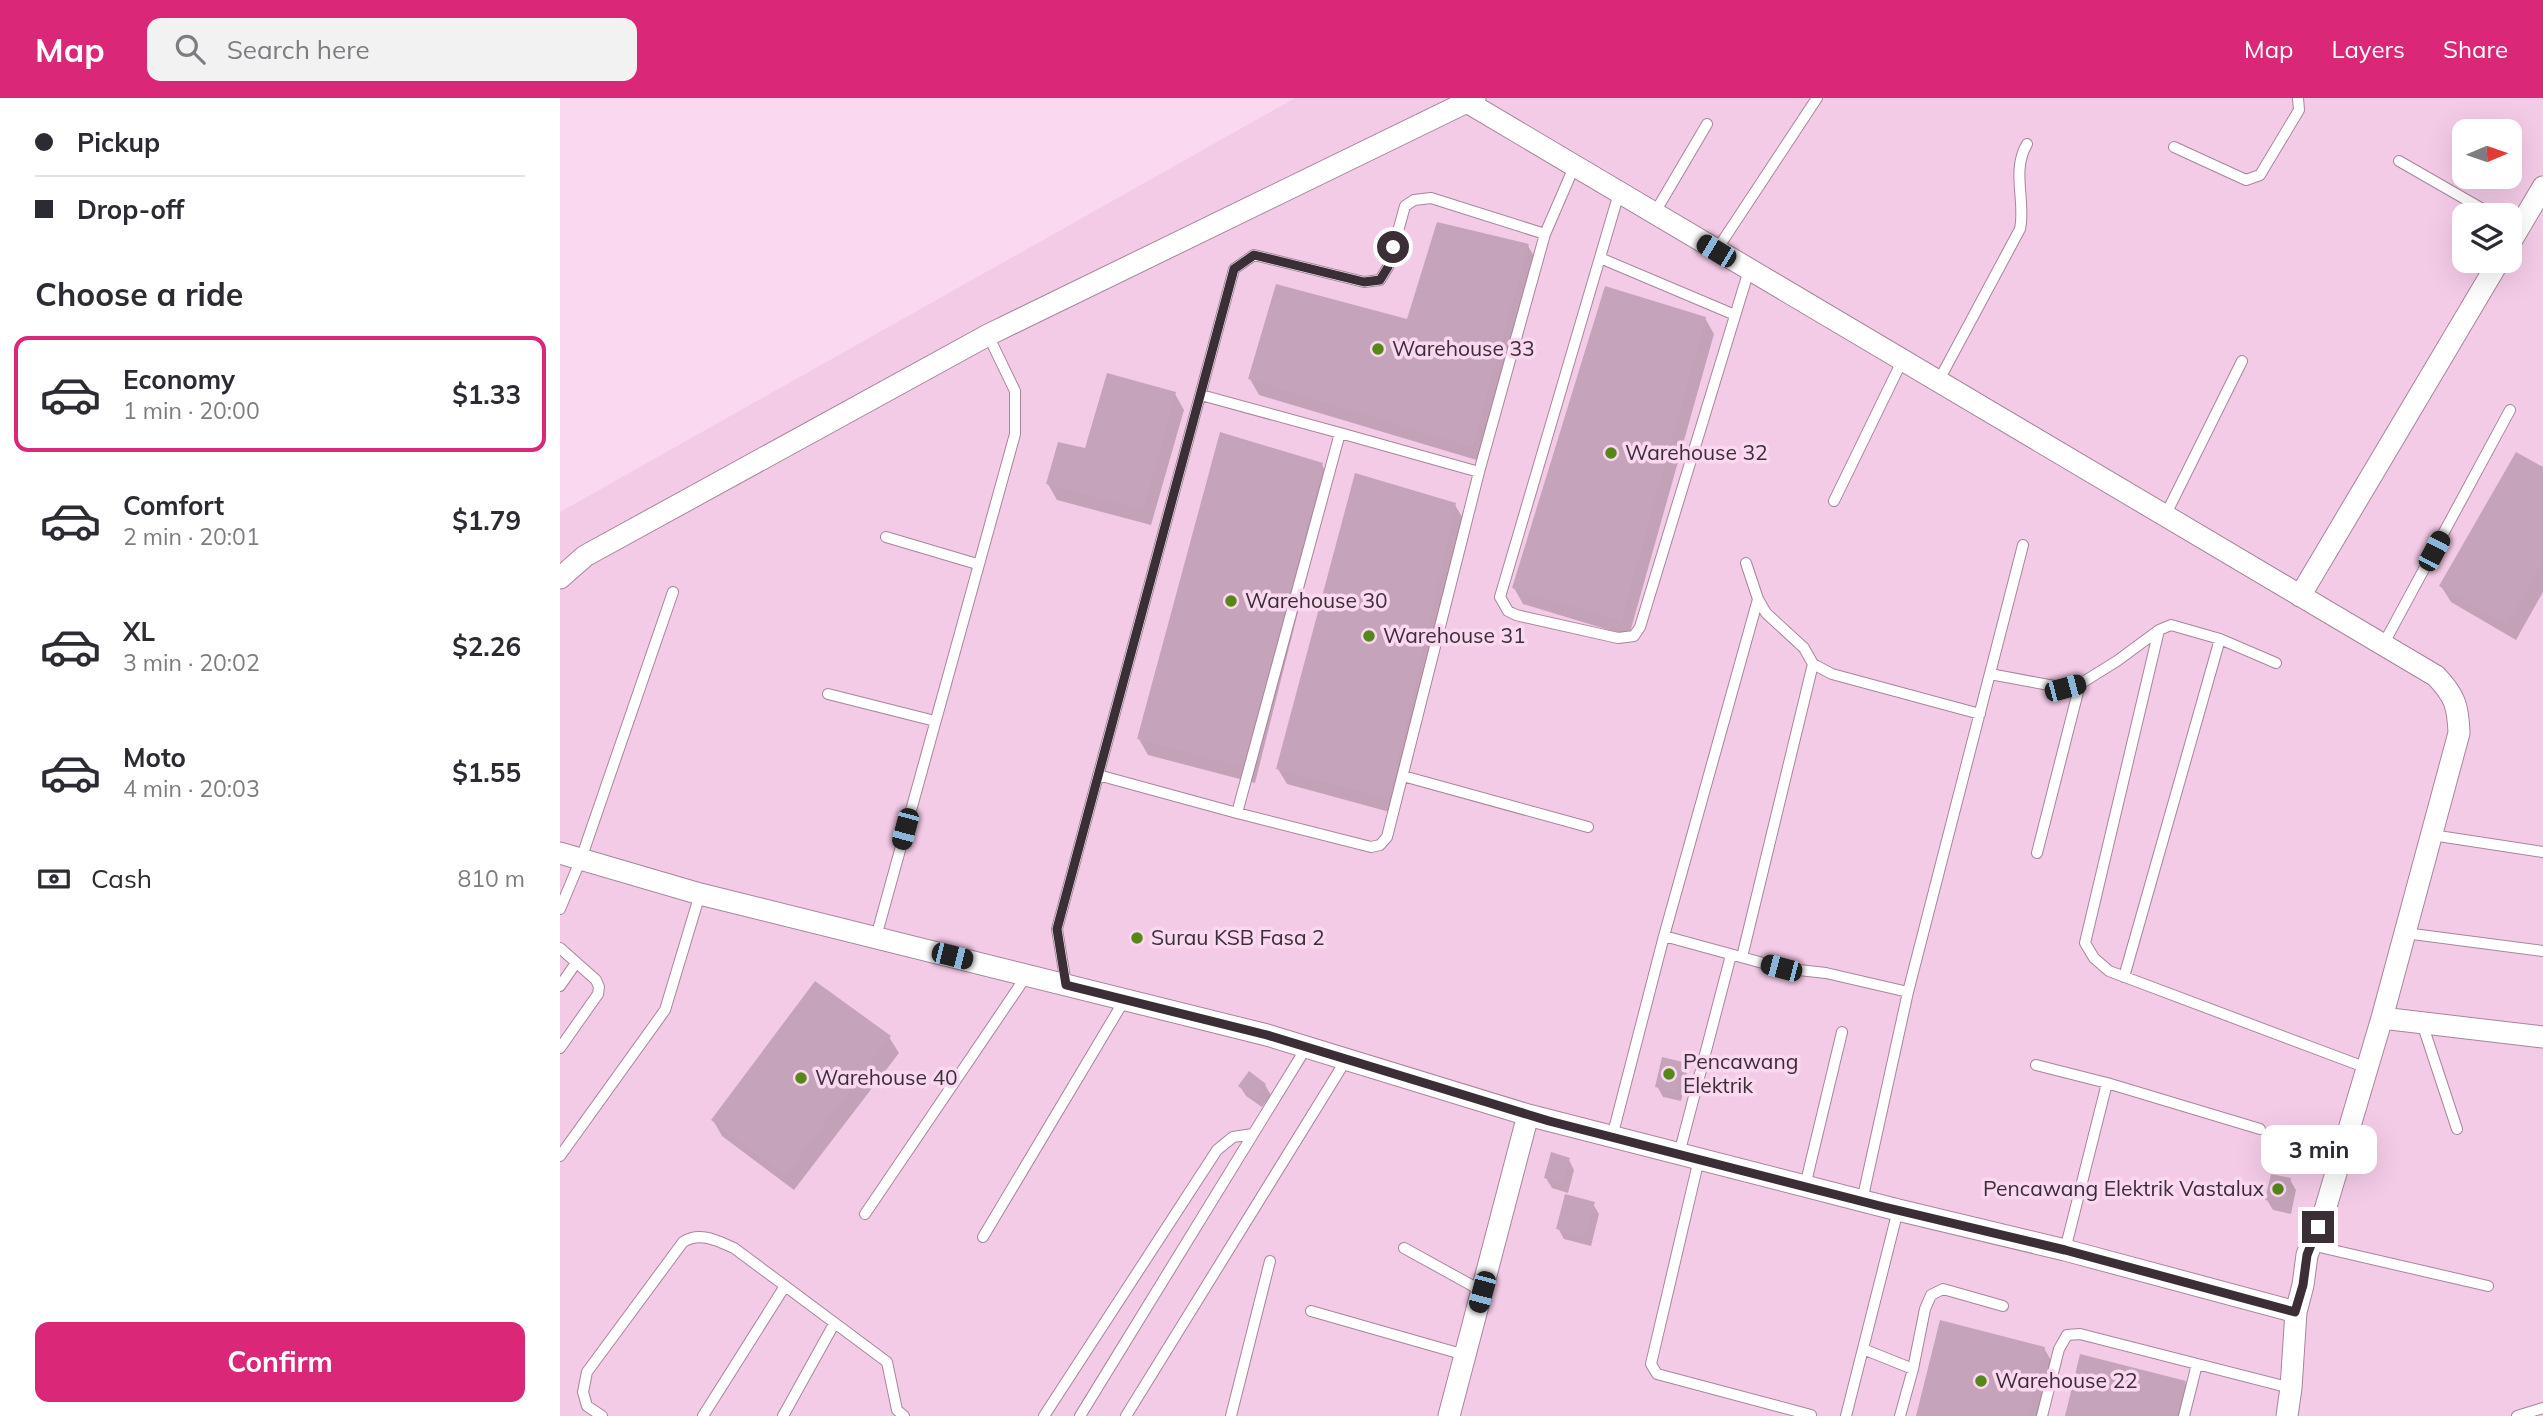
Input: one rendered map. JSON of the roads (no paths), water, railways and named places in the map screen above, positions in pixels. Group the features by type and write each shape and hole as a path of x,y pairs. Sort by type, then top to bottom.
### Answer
{"street":[{"path":"560,578 595,551 988,335 1471,100 1574,167 2436,676 2449,690 2458,709 2459,733 2382,1018 2326,1210 2311,1245 2295,1312 2287,1416"},
{"path":"2522,218 2543,187"},
{"path":"2300,596 2492,273"},
{"path":"560,853 700,894 1267,1035 1528,1115 2065,1250 2295,1312"},
{"path":"2382,1018 2543,1037"},
{"path":"1449,1416 1528,1115"}],"lane":[{"path":"1716,251 1817,98"},
{"path":"2174,147 2246,180 2254,178 2260,175 2299,110 2298,98"},
{"path":"1654,214 1707,124"},
{"path":"1938,382 2020,229 2022,219 2018,178 2021,154 2027,145"},
{"path":"2399,161 2472,203"},
{"path":"1098,775 1371,847 1380,845 1387,837 1479,472 1545,234 1574,167"},
{"path":"1619,193 1500,597 1508,611 1618,638 1634,636 1640,627 1749,271"},
{"path":"1066,985 1057,929 1234,269 1254,255 1364,282 1380,280 1388,267 1405,206 1414,200 1431,198 1545,234"},
{"path":"1600,258 1735,315"},
{"path":"876,937 1014,434 1015,391 988,335"},
{"path":"1834,501 1902,361"},
{"path":"2165,516 2242,361"},
{"path":"1201,395 1479,472"},
{"path":"2383,645 2510,410"},
{"path":"1237,813 1340,433"},
{"path":"887,537 977,564"},
{"path":"1862,1201 1908,992 2023,545"},
{"path":"1746,563 1758,599 1766,613 1804,648 1813,664 1832,674 1980,714"},
{"path":"560,909 581,859 673,592"},
{"path":"1612,1137 1664,936 1758,599"},
{"path":"1990,674 2065,688 2080,684 2117,662 2159,630 2171,625 2220,639 2276,663"},
{"path":"2159,630 2085,943 2094,958 2109,971 2367,1068"},
{"path":"2124,977 2220,639"},
{"path":"1811,1415 1657,1374 1651,1364 1689,1157 1736,956 1813,664"},
{"path":"2037,853 2080,684"},
{"path":"828,694 935,722"},
{"path":"1403,776 1588,827"},
{"path":"2432,835 2543,852"},
{"path":"560,1156 665,1010 700,894"},
{"path":"2405,933 2543,951"},
{"path":"1664,936 1781,968 1826,973 1908,992"},
{"path":"560,948 596,980 599,987 598,994 560,1048"},
{"path":"560,986 576,963"},
{"path":"865,1214 1027,975"},
{"path":"983,1237 1125,999"},
{"path":"2422,1023 2456,1129"},
{"path":"1805,1186 1842,1032"},
{"path":"1080,1416 1306,1048"},
{"path":"1126,1416 1346,1059"},
{"path":"2036,1065 2107,1083 2260,1129"},
{"path":"2065,1250 2107,1083"},
{"path":"1044,1416 1217,1150 1233,1137 1253,1134"},
{"path":"1846,1416 1898,1210"},
{"path":"602,1416 587,1406 583,1392 587,1372 683,1242 692,1236 712,1238 734,1248 887,1362 897,1409 904,1416"},
{"path":"2311,1245 2488,1286"},
{"path":"1404,1248 1482,1292"},
{"path":"1230,1416 1270,1261"},
{"path":"703,1416 785,1286"},
{"path":"1900,1416 1925,1309 1931,1295 1943,1289 2003,1306"},
{"path":"1311,1311 1465,1355"},
{"path":"783,1416 834,1324"},
{"path":"2042,1416 2059,1349 2067,1335 2080,1334 2291,1388"},
{"path":"1863,1349 1913,1369"},
{"path":"2184,1416 2197,1364"},
{"path":"2517,1416 2543,1408"},
{"path":"2287,1416 2292,1416"}],"place":[{"name":"Warehouse 33","path":"1378,349"},
{"name":"Warehouse 32","path":"1611,453"},
{"name":"Warehouse 30","path":"1231,601"},
{"name":"Warehouse 31","path":"1369,636"},
{"name":"Surau KSB Fasa 2","path":"1137,938"},
{"name":"Pencawang Elektrik","path":"1669,1074"},
{"name":"Warehouse 40","path":"801,1078"},
{"name":"Pencawang Elektrik Vastalux","path":"2278,1189"},
{"name":"Warehouse 22","path":"1981,1381"}]}
